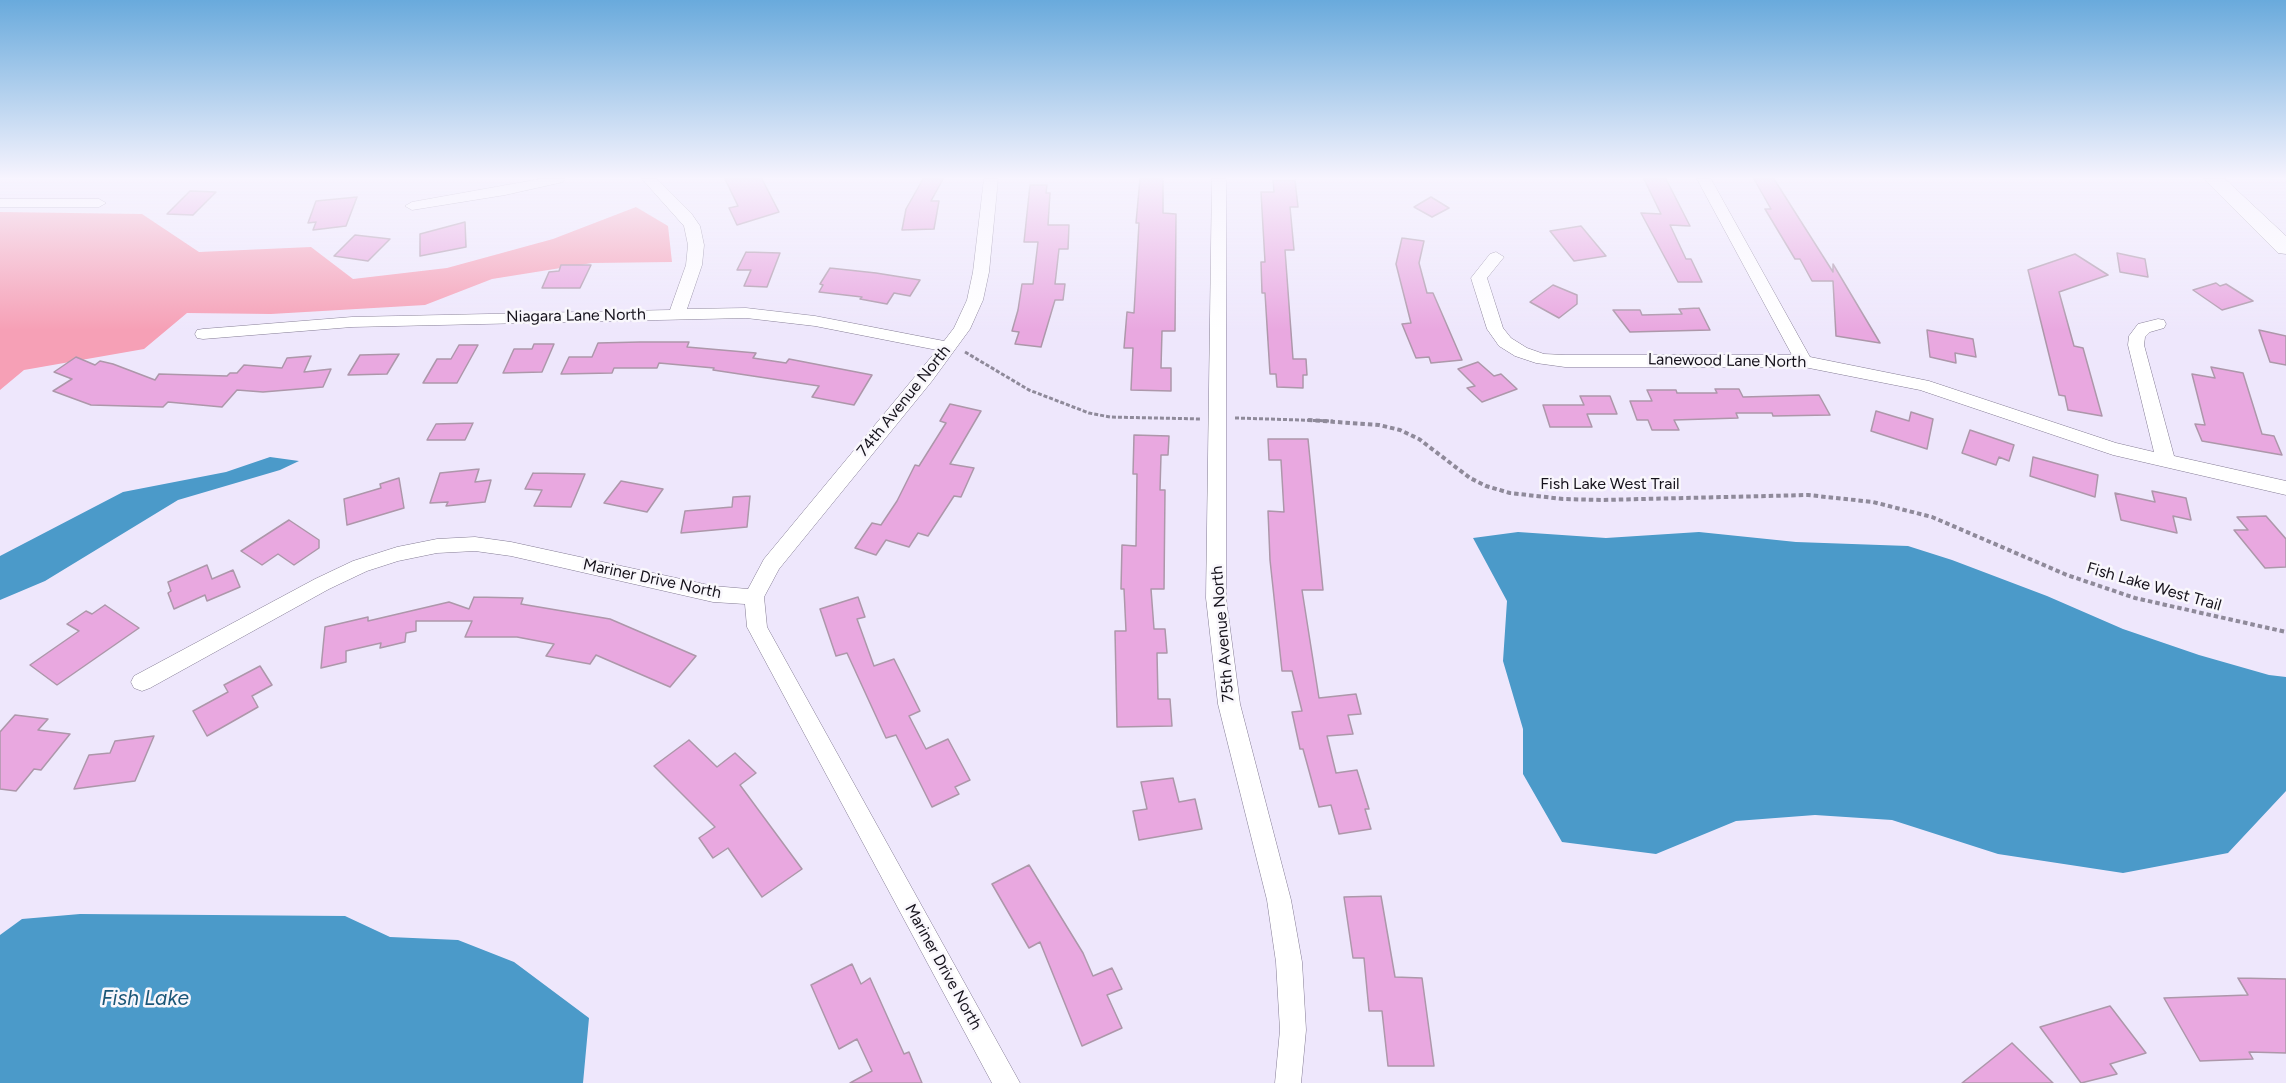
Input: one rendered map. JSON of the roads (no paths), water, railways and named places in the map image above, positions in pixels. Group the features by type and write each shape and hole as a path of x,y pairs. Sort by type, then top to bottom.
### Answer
{"street":[{"path":"677,314 694,265 696,245 691,230"},
{"name":"74th Avenue North","path":"754,597 771,564 926,377 962,329 975,300 986,230"},
{"name":"75th Avenue North","path":"1219,230 1216,598 1229,704 1279,900 1289,962 1293,1030 1288,1083"},
{"path":"1732,230 1804,361"},
{"path":"2267,230 2286,248"},
{"name":"Lanewood Lane North","path":"1496,257 1479,278 1495,329 1505,342 1521,352 1542,359 1565,361 1804,361 1923,385 2068,435 2166,462 2286,489"},
{"name":"Niagara Lane North","path":"203,334 352,322 746,314 815,321 947,347"},
{"path":"2158,324 2144,328 2137,336 2136,345 2166,462"},
{"name":"Mariner Drive North","path":"142,682 322,584 360,566 397,554 437,546 475,544 511,549 713,594 754,597 758,627 1007,1083"}],"water":[{"path":"270,457 299,461 280,470 178,500 45,581 0,600 0,556 123,492 226,472"},
{"path":"1518,532 1606,538 1699,532 1796,542 1908,546 1952,560 2047,596 2123,629 2199,655 2269,675 2286,677 2286,791 2228,853 2123,873 1998,854 1892,820 1815,815 1736,821 1656,854 1562,842 1523,774 1523,729 1503,661 1507,601 1473,538"},
{"name":"Fish Lake","path":"80,914 345,916 390,937 458,940 514,962 589,1018 583,1083 0,1083 0,935 22,919"}]}
